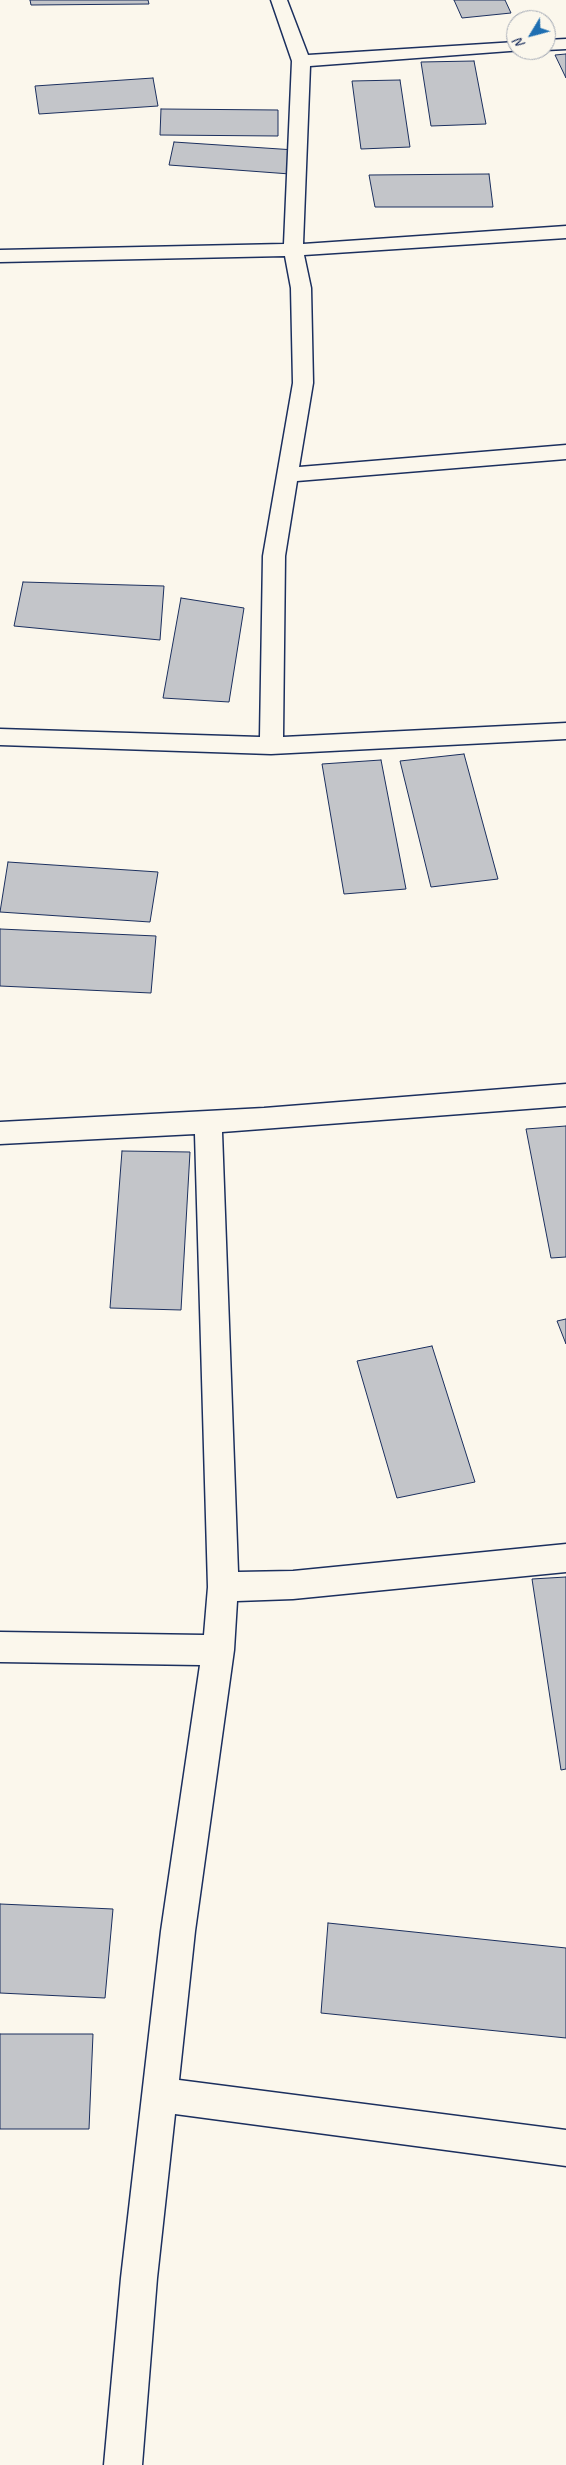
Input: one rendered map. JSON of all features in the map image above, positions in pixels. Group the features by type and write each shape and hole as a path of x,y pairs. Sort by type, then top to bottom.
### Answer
{"street":[{"path":"271,746 274,556 303,383 301,288 293,250 301,61 279,0"},
{"path":"301,61 506,48"},
{"path":"0,256 293,250 566,232"},
{"path":"287,475 566,452"},
{"path":"0,737 271,746 566,731"},
{"path":"0,1133 208,1122 566,1095"},
{"path":"123,2465 139,2278 178,1931 218,1650 223,1587 208,1122"},
{"path":"223,1587 293,1585 566,1558"},
{"path":"0,1647 218,1650"},
{"path":"160,2095 566,2148"}],"building":[{"path":"30,0 148,0 149,4 31,5"},
{"path":"454,0 505,0 510,10 506,10 506,14 462,18"},
{"path":"566,54 566,78 556,57 556,55"},
{"path":"474,61 486,124 431,126 421,62"},
{"path":"153,78 158,106 39,114 35,86"},
{"path":"400,80 410,147 361,149 352,81"},
{"path":"161,109 278,110 278,136 160,135"},
{"path":"174,142 295,150 290,174 169,165"},
{"path":"489,174 493,207 375,207 369,175"},
{"path":"23,582 164,586 160,640 14,626"},
{"path":"181,598 244,608 229,702 163,698"},
{"path":"464,754 498,879 431,887 400,761"},
{"path":"381,760 406,889 344,894 322,764"},
{"path":"8,862 158,872 150,922 0,912"},
{"path":"0,929 156,936 151,993 0,986"},
{"path":"566,1126 566,1257 551,1258 526,1129"},
{"path":"122,1151 190,1152 181,1310 110,1308"},
{"path":"566,1319 566,1344 557,1321"},
{"path":"432,1346 475,1482 397,1498 357,1361"},
{"path":"566,1577 566,1769 561,1770 532,1579"},
{"path":"0,1904 113,1909 105,1998 0,1993"},
{"path":"328,1923 566,1948 566,2038 321,2013"},
{"path":"0,2034 93,2034 89,2129 0,2129"}]}
